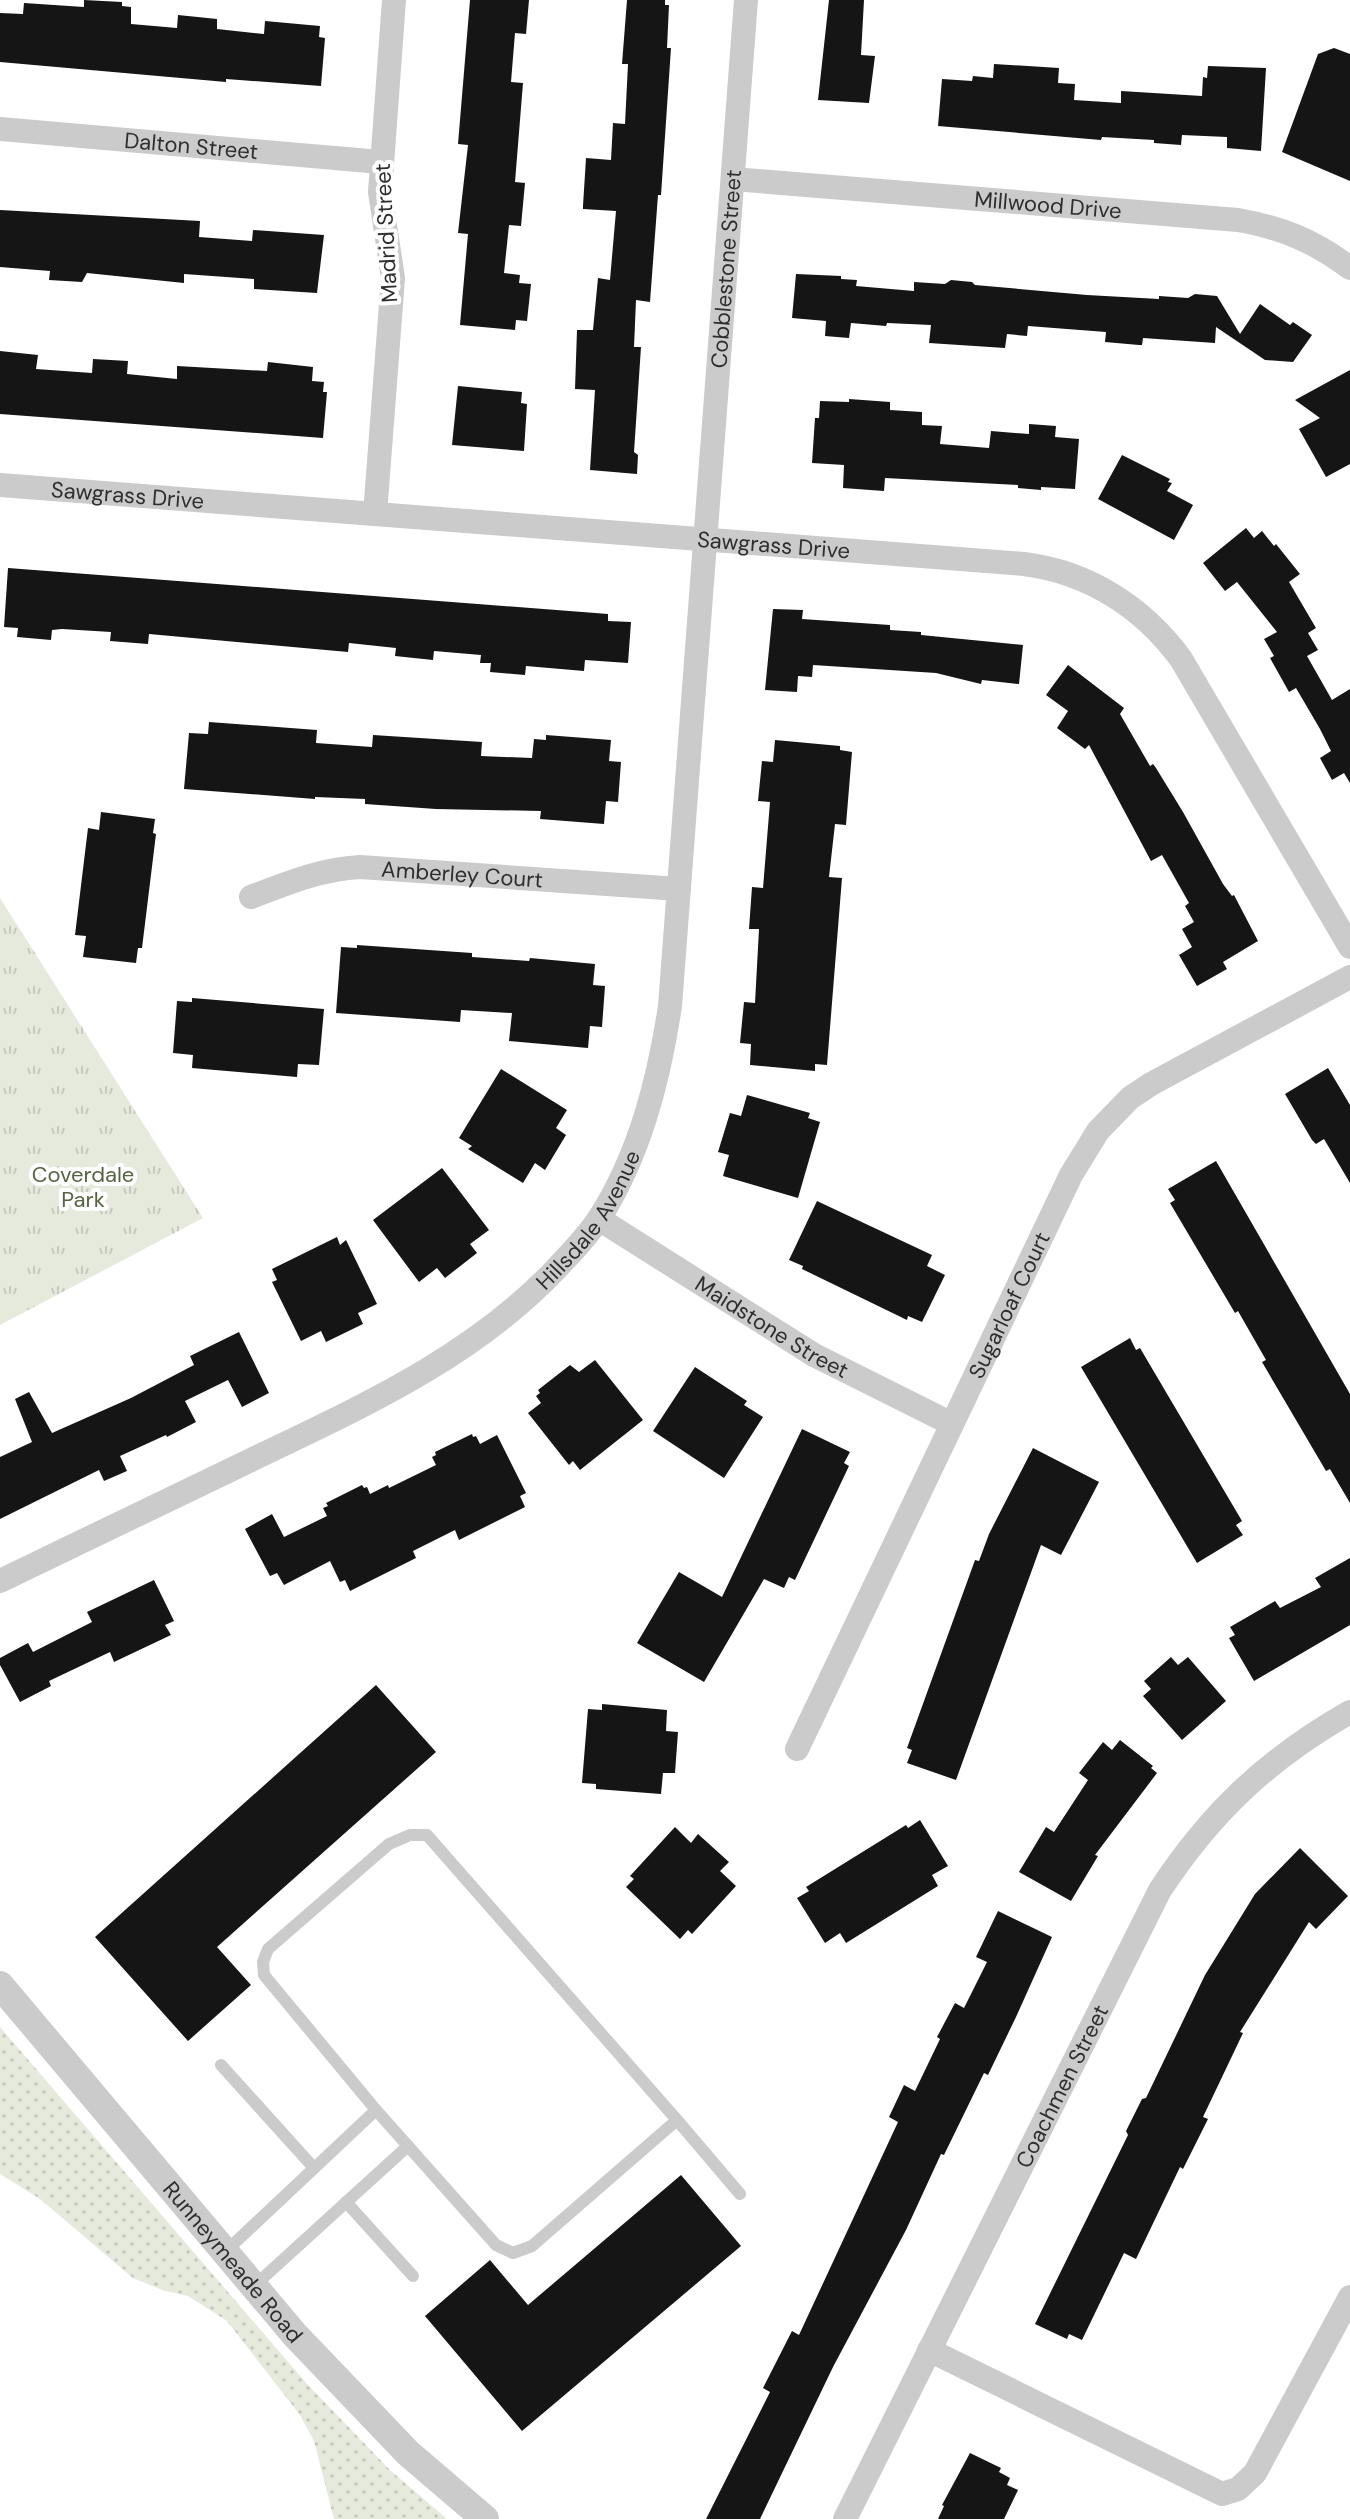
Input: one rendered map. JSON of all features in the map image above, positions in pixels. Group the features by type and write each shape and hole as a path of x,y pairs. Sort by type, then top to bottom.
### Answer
{"street":[{"name":"Madrid Street","path":"375,514 393,278 381,212 381,162 394,0"},
{"name":"Cobblestone Street","path":"705,539 746,0"},
{"name":"Dalton Street","path":"0,129 381,162"},
{"name":"Millwood Drive","path":"733,179 1238,220 1283,230 1350,268"},
{"name":"Sawgrass Drive","path":"0,485 1052,568 1098,585 1135,610 1169,642 1194,676 1350,947"},
{"name":"Hillsdale Avenue","path":"0,1581 440,1365 516,1309 576,1248 599,1219 645,1120 664,1046 670,1006 705,539"},
{"name":"Amberley Court","path":"251,897 313,874 336,868 360,867 679,889"},
{"name":"Sugarloaf Court","path":"797,1749 1071,1175 1091,1141 1113,1113 1151,1084 1350,977"},
{"name":"Maidstone Street","path":"599,1219 814,1355 952,1424"},
{"name":"Coachmen Street","path":"845,2519 1145,1915 1167,1878 1193,1841 1238,1792 1289,1749 1350,1712"},
{"name":"Runneymeade Road","path":"0,1985 295,2335 408,2453 485,2519"},
{"path":"929,2350 1222,2494 1238,2489 1255,2473 1350,2297"}],"lane":[{"path":"677,2120 532,2246 513,2253 496,2245 376,2110 264,1975 263,1962 268,1949 389,1844 410,1835 427,1835 677,2120 740,2194"},
{"path":"221,2065 314,2168"},
{"path":"225,2252 376,2110"},
{"path":"254,2286 408,2146"},
{"path":"346,2202 413,2276"}],"green space":[{"name":"Coverdale Park","path":"0,898 203,1218 0,1325"},
{"path":"0,2027 307,2384 391,2471 447,2519 334,2519 314,2441 300,2415 227,2321 188,2296 133,2278 40,2199 0,2174"}],"building":[{"path":"84,0 122,2 122,6 131,7 131,24 177,28 178,15 217,19 217,29 264,34 265,21 320,26 319,37 325,38 321,86 226,79 226,82 0,62 0,13 23,14 24,3 84,7"},
{"path":"470,0 529,0 526,34 515,33 511,82 523,83 515,182 525,183 521,226 509,225 504,273 520,275 519,283 531,284 527,321 516,320 515,330 460,325 468,234 458,233 468,145 458,144"},
{"path":"627,0 665,0 665,5 669,5 667,48 671,48 650,302 636,300 634,347 641,347 634,452 638,455 637,474 590,470 595,390 575,389 577,330 593,330 598,278 610,280 616,211 583,209 583,206 586,158 611,160 613,123 625,124 628,64 622,64"},
{"path":"829,0 864,0 861,55 875,56 869,103 818,100"},
{"path":"1334,48 1350,54 1350,181 1282,152 1318,54"},
{"path":"994,64 1059,68 1058,83 1075,84 1074,100 1121,103 1121,91 1202,96 1203,77 1207,78 1208,66 1266,68 1261,151 1227,148 1227,137 1182,135 1181,145 1154,143 1154,140 1102,137 1101,140 938,126 942,79 972,81 973,76 993,78"},
{"path":"0,210 200,221 199,237 252,241 253,230 324,235 317,293 254,289 254,279 184,274 184,283 87,273 82,282 49,280 50,271 0,267"},
{"path":"796,274 841,276 841,279 857,280 856,286 914,291 914,282 945,284 951,280 1087,295 1159,299 1159,296 1188,298 1195,294 1217,296 1240,334 1260,304 1290,325 1293,322 1312,335 1293,362 1265,360 1216,327 1215,343 1143,338 1142,345 1105,342 1106,332 1028,326 1027,336 1007,334 1005,348 929,343 931,325 851,323 849,338 825,336 826,321 792,318"},
{"path":"0,351 38,355 36,369 92,373 93,359 128,361 127,374 177,379 177,366 267,371 268,362 313,367 312,381 324,382 323,392 327,392 323,438 0,414"},
{"path":"1350,370 1350,464 1326,477 1299,429 1320,418 1295,400"},
{"path":"458,386 522,392 521,403 527,404 524,451 452,445"},
{"path":"849,399 890,402 890,410 922,412 922,425 942,426 940,444 989,448 991,431 1029,434 1029,424 1056,426 1055,437 1079,439 1075,489 1041,487 1041,490 1018,488 1018,485 885,478 884,491 843,488 844,465 812,463 815,418 819,418 820,401 849,402"},
{"path":"1122,455 1170,479 1168,482 1172,483 1167,491 1193,505 1174,540 1098,499"},
{"path":"1246,528 1254,538 1262,531 1300,574 1289,582 1316,628 1308,633 1318,650 1307,656 1332,700 1350,689 1350,783 1344,773 1332,780 1320,758 1331,751 1320,729 1296,688 1289,692 1270,658 1274,656 1264,639 1277,632 1237,582 1225,591 1203,563"},
{"path":"8,568 608,614 608,621 631,622 628,663 585,660 584,671 526,666 525,675 490,672 491,663 480,663 481,655 434,651 433,660 395,656 396,648 349,643 348,652 149,634 148,644 110,641 111,632 62,629 52,630 51,640 17,637 18,628 4,627"},
{"path":"773,609 803,610 802,619 890,625 890,630 921,632 921,635 1023,645 1019,684 982,680 981,684 936,673 813,665 812,677 798,676 797,692 765,690"},
{"path":"1068,665 1124,708 1120,714 1150,766 1153,764 1156,768 1183,812 1223,884 1234,895 1258,941 1223,962 1227,969 1197,986 1179,955 1192,947 1182,929 1194,922 1185,906 1189,903 1162,855 1151,861 1089,745 1085,749 1057,728 1068,711 1046,695"},
{"path":"209,722 317,730 316,743 372,747 373,735 482,742 481,756 532,758 534,739 546,740 546,735 611,740 609,761 621,762 618,802 606,801 604,824 540,819 541,811 436,809 365,804 365,799 315,799 184,789 189,733 208,734"},
{"path":"775,740 840,746 840,750 852,752 846,825 835,824 829,877 842,878 827,1065 815,1064 815,1071 750,1065 751,1044 740,1043 744,1002 755,1003 759,929 749,929 752,887 763,888 770,802 758,801 762,761 773,762"},
{"path":"101,812 155,819 153,833 156,834 142,948 138,948 136,963 83,957 86,936 75,935 88,828 99,830"},
{"path":"357,945 472,953 472,957 595,964 593,985 605,986 602,1027 590,1026 588,1048 509,1041 512,1013 461,1010 460,1022 336,1013 341,947 357,948"},
{"path":"192,998 324,1009 319,1065 298,1064 297,1077 192,1068 193,1055 173,1053 177,1001 192,1002"},
{"path":"1328,1068 1350,1105 1350,1183 1324,1139 1316,1144 1312,1140 1285,1094"},
{"path":"501,1069 567,1110 556,1128 566,1135 545,1170 535,1163 523,1183 468,1149 472,1146 459,1138"},
{"path":"747,1095 810,1113 808,1118 820,1122 798,1198 723,1176 729,1155 718,1152 730,1113 741,1116"},
{"path":"1216,1161 1350,1394 1350,1503 1330,1469 1326,1471 1262,1362 1266,1360 1238,1311 1235,1313 1170,1203 1175,1200 1168,1189"},
{"path":"442,1168 489,1230 470,1244 477,1253 445,1278 437,1268 419,1282 373,1220"},
{"path":"817,1201 932,1255 927,1266 945,1275 922,1322 908,1316 907,1320 789,1260"},
{"path":"337,1237 340,1245 346,1240 377,1304 358,1313 363,1324 326,1342 321,1331 301,1341 272,1282 277,1280 272,1269"},
{"path":"239,1332 269,1393 242,1407 228,1380 185,1401 196,1422 120,1456 127,1471 104,1481 99,1470 0,1519 0,1457 32,1442 15,1399 29,1392 52,1433 131,1398 194,1365 190,1356"},
{"path":"1130,1338 1136,1350 1140,1348 1242,1521 1236,1525 1243,1535 1197,1563 1081,1367"},
{"path":"595,1360 643,1420 580,1470 573,1461 569,1465 528,1413 541,1403 536,1396 540,1393 538,1390 570,1365 579,1372"},
{"path":"695,1367 747,1401 744,1405 763,1417 724,1478 653,1431"},
{"path":"802,1429 850,1452 844,1463 849,1466 795,1580 789,1577 784,1588 764,1579 704,1682 637,1643 679,1572 722,1597"},
{"path":"472,1434 480,1444 497,1435 526,1493 520,1496 525,1507 459,1540 455,1530 413,1551 416,1558 350,1591 345,1580 340,1582 330,1561 284,1585 277,1573 270,1576 245,1529 272,1514 284,1537 327,1516 323,1508 328,1506 326,1503 362,1485 367,1487 370,1494 436,1465 432,1457 436,1455 435,1452"},
{"path":"1033,1448 1099,1482 1061,1555 1041,1545 956,1780 907,1763 912,1750 907,1748 975,1560 979,1561 989,1534"},
{"path":"1350,1558 1350,1625 1254,1681 1229,1638 1235,1635 1230,1627 1275,1601 1280,1608 1321,1587 1315,1578"},
{"path":"154,1580 174,1621 165,1625 171,1635 114,1662 110,1652 49,1681 51,1686 20,1702 0,1665 0,1658 28,1643 33,1652 92,1622 87,1612"},
{"path":"1171,1657 1178,1665 1188,1657 1226,1701 1182,1740 1143,1696 1151,1689 1144,1681"},
{"path":"376,1685 436,1752 217,1947 251,1985 188,2041 95,1937"},
{"path":"602,1704 667,1710 666,1731 678,1732 675,1773 663,1773 661,1794 596,1789 596,1784 582,1783 588,1709 602,1710"},
{"path":"1120,1740 1153,1766 1151,1768 1157,1773 1095,1855 1098,1856 1071,1901 1019,1872 1046,1827 1054,1832 1088,1780 1079,1773 1103,1742 1112,1750"},
{"path":"920,1820 948,1866 932,1875 938,1886 846,1943 840,1933 825,1943 797,1898 809,1891 806,1887 906,1825 908,1828"},
{"path":"675,1827 691,1843 698,1834 729,1862 720,1871 736,1886 692,1934 688,1930 680,1939 626,1887 634,1879 630,1876"},
{"path":"1300,1848 1348,1896 1316,1929 1309,1922 1240,2032 1243,2033 1203,2117 1208,2119 1183,2169 1180,2167 1136,2259 1124,2253 1082,2340 1069,2334 1067,2339 1035,2324 1128,2135 1126,2131 1142,2099 1146,2098 1205,1975 1255,1894"},
{"path":"998,1911 1052,1937 1016,2017 988,2075 984,2073 944,2155 941,2154 906,2230 833,2367 760,2519 706,2519 770,2392 763,2388 792,2331 799,2335 898,2122 889,2117 904,2085 915,2091 955,2003 964,2008 987,1962 976,1957"},
{"path":"681,2175 741,2246 522,2431 425,2316 490,2260 528,2305"},
{"path":"970,2453 1001,2468 999,2472 1010,2478 1007,2485 1018,2490 1004,2519 938,2519 942,2505"}]}
